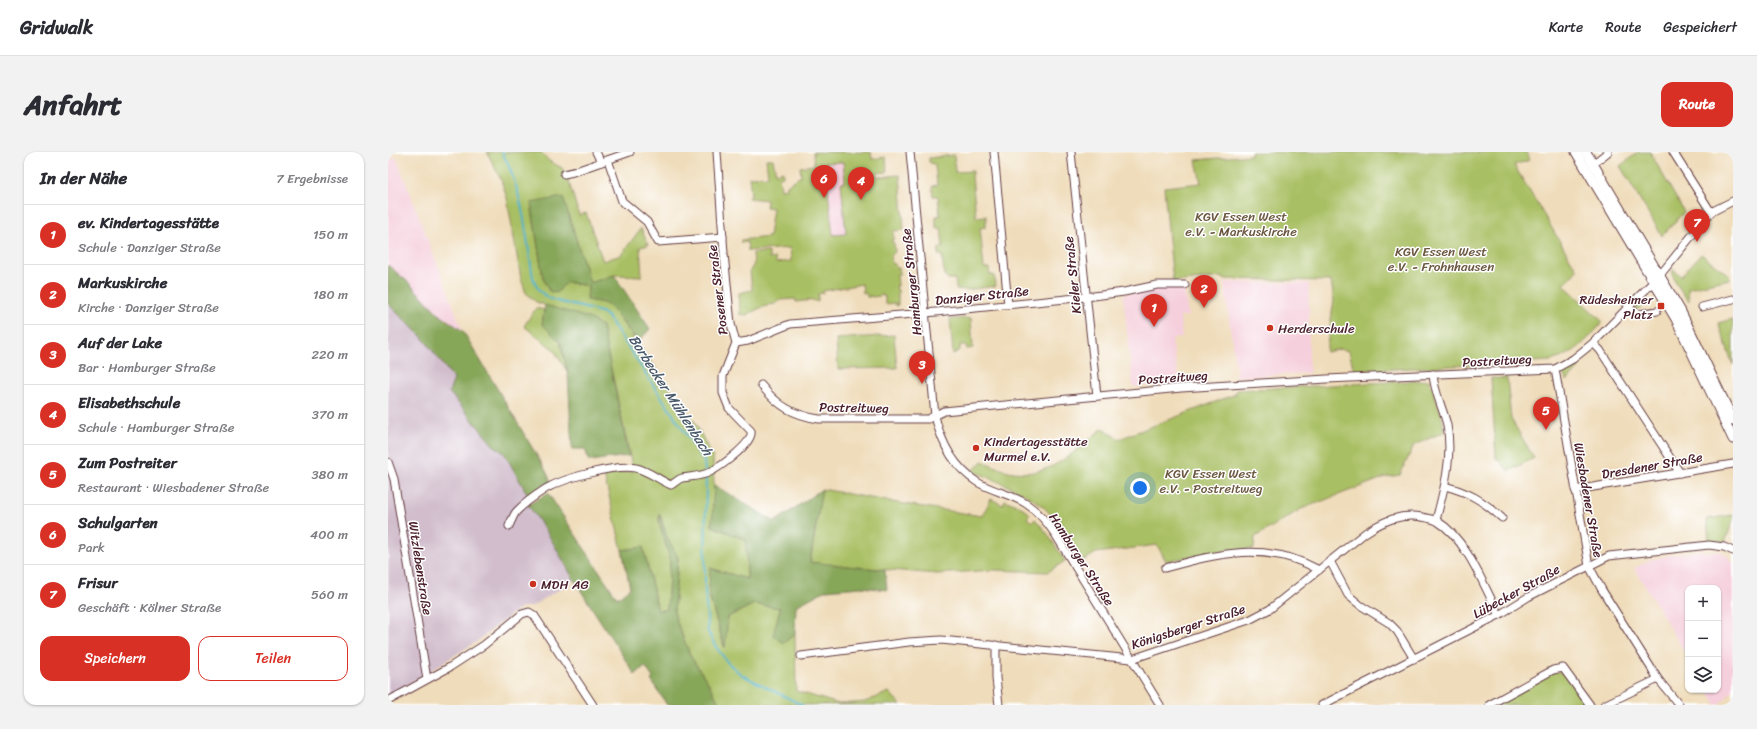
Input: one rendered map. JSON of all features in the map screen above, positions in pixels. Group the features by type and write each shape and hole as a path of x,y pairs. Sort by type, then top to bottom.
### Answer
{"main road":[{"path":"1576,152 1687,322 1731,414"},
{"path":"1586,152 1657,278 1733,439"}],"street":[{"path":"596,152 604,161 622,201 647,222 658,242 723,237"},
{"path":"564,174 630,152"},
{"name":"Posener Straße","path":"509,526 515,513 530,500 560,482 614,468 635,468 650,472 671,484 680,479 702,475 711,471 740,450 750,440 752,435 751,431 729,408 723,393 723,376 736,343 731,324 717,152"},
{"name":"Hamburger Straße","path":"910,152 935,416 942,440 951,456 967,474 978,482 1024,503 1042,517 1055,534 1160,705"},
{"path":"994,152 1008,305"},
{"name":"Kieler Straße","path":"1071,152 1097,396"},
{"path":"1593,164 1608,152"},
{"path":"1673,152 1711,212"},
{"path":"1680,473 1600,350 1593,343 1657,278 1711,212 1733,201"},
{"name":"Danziger Straße","path":"736,343 748,341 790,324 926,313 1086,297 1124,292 1157,285 1185,285"},
{"path":"1702,307 1733,299"},
{"path":"1627,308 1639,314 1657,311"},
{"name":"Postreitweg","path":"761,385 777,402 802,417 819,419 928,419 944,411 1181,388 1555,369 1573,359 1593,343"},
{"name":"Wiesbadener Straße","path":"1555,369 1589,566 1602,590 1658,679 1679,705"},
{"path":"1433,374 1433,384 1445,417 1448,437 1445,486 1436,520 1460,545 1499,615"},
{"name":"Witzlebenstraße","path":"388,462 394,479 427,679"},
{"name":"Dresdener Straße","path":"1575,490 1733,464"},
{"path":"1445,486 1466,492 1486,504 1502,518"},
{"name":"Königsberger Straße","path":"801,656 923,640 996,644 1132,659 1249,620 1270,609 1381,522 1414,515 1436,520"},
{"name":"Lübecker Straße","path":"1322,705 1499,615 1528,597 1609,556 1709,545 1724,547 1733,551"},
{"path":"1165,568 1204,557 1241,551 1264,552 1286,556 1319,570"},
{"path":"1330,561 1348,595 1397,631 1414,659"},
{"path":"388,701 450,667 484,644 522,614 528,612 534,615 593,705"},
{"path":"996,644 996,678 999,705"},
{"path":"1489,705 1553,670 1563,668 1590,705"},
{"path":"1604,705 1658,679"}],"shaded area":[{"path":"396,157 463,331 440,315 408,282 388,265 388,161"},
{"path":"875,159 877,177 900,175 881,231 822,236 816,164"},
{"name":"Herderschule","path":"1224,282 1309,283 1309,373 1237,377"},
{"path":"1157,287 1184,287 1188,316 1180,317 1182,338 1172,339 1179,382 1133,387 1123,295"},
{"path":"388,304 422,337 454,379 493,445 504,453 529,497 525,501 547,532 574,580 531,607 521,607 476,642 388,697"},
{"path":"1698,551 1721,552 1726,554 1733,563 1733,690 1719,705 1716,705 1709,693 1721,693 1721,585 1685,585 1685,653 1634,568 1651,560 1669,555"}],"green space":[{"path":"487,152 541,152 549,161 562,168 568,179 579,215 586,213 603,261 621,255 641,228 648,245 640,247 642,276 614,275 590,283 579,249 531,203 543,278 549,291 565,282 588,286 588,300 604,303 611,307 695,422 713,458 714,485 712,526 746,540 747,579 710,568 709,595 724,647 728,617 754,604 780,608 784,643 795,633 796,691 839,704 865,702 889,692 901,705 720,705 709,684 691,657 676,620 674,611 678,558 667,537 660,514 659,522 670,559 667,610 658,611 643,547 622,550 604,475 633,471 602,326 536,302 526,293 521,279 507,198 501,180"},
{"path":"813,152 871,152 872,159 886,157 887,172 876,173 877,177 900,175 904,230 893,231 894,239 892,239 892,242 894,243 895,252 891,256 892,264 895,264 896,268 899,268 900,274 897,274 898,286 896,286 898,290 898,305 896,306 896,303 885,304 885,296 882,296 882,294 880,296 872,297 870,295 870,297 867,297 866,293 863,293 862,284 823,291 823,293 818,294 818,302 812,300 796,302 796,299 781,300 773,305 772,304 758,309 745,316 744,314 740,315 739,293 752,290 750,271 754,264 753,253 769,252 769,259 775,258 776,263 791,261 790,248 748,251 747,242 741,243 741,240 769,237 773,208 766,207 767,200 749,198 751,194 749,177 768,176 766,159 773,159 776,174 783,171 783,176 779,177 781,189 787,188 787,185 801,176 800,167 814,165","holes":["843,162 845,182 841,183 846,234 833,235 825,163"]},
{"name":"KGV Essen West e.V. - Frohnhausen","path":"1251,152 1527,152 1530,160 1514,165 1577,270 1564,285 1603,322 1580,346 1566,355 1550,361 1354,371 1349,351 1341,349 1326,352 1334,300 1331,281 1223,279 1222,277 1173,282 1164,187 1201,183 1196,160 1251,155"},
{"path":"1638,152 1650,152 1684,212 1662,236 1620,166"},
{"path":"954,155 955,172 973,171 972,176 976,217 986,216 986,227 980,228 984,268 989,268 990,275 994,275 996,286 966,290 956,289 955,279 948,279 944,275 942,255 938,255 939,248 943,247 941,228 936,228 936,216 940,216 938,196 933,196 932,186 937,185 935,165 929,162 929,158"},
{"path":"563,197 590,283 614,275 650,329 638,342 611,307 604,303 587,300 588,286 566,282 557,293 549,291 543,278 531,203"},
{"path":"1701,254 1729,275 1730,279 1688,288 1689,301 1673,276 1673,269 1681,276"},
{"path":"388,265 408,282 440,315 463,331 546,471 551,482 543,485 529,497 504,453 493,445 449,392 454,379 422,337 388,304"},
{"path":"1655,286 1665,306 1660,309 1659,306 1661,304 1653,291 1641,303 1643,305 1639,309 1634,308"},
{"path":"545,305 589,318 602,326 629,456 589,461 585,449 572,449 568,373 560,342 542,324"},
{"path":"536,308 544,310 542,324 560,342 568,373 554,350 524,326"},
{"path":"971,318 973,348 967,349 966,345 960,345 960,350 953,354 950,319"},
{"path":"1733,319 1733,365 1718,323"},
{"path":"894,335 897,368 838,369 836,339"},
{"path":"1580,359 1578,369 1567,381 1561,371"},
{"path":"1491,378 1507,378 1511,419 1534,458 1509,471 1496,458"},
{"name":"KGV Essen West e.V. - Postreitweg","path":"1429,380 1442,416 1444,432 1414,445 1400,475 1386,477 1301,509 1255,537 1254,549 1228,550 1166,561 1157,545 1096,553 1083,561 1051,514 1037,502 1006,485 973,471 982,461 1008,471 1023,473 1049,468 1071,455 1103,428 1119,439 1236,394 1236,390"},
{"path":"714,485 775,522 822,489 810,562 885,570 887,590 861,587 826,590 796,606 795,633 784,643 773,636 780,608 754,604 728,617 725,648 709,595 710,568 747,579 746,540 712,526"},
{"path":"822,489 982,516 991,499 1003,505 1005,500 1023,508 1030,514 1027,518 1032,522 1035,519 1047,533 1065,561 1048,572 993,570 937,574 810,563"},
{"path":"548,493 617,598 630,588 622,550 643,547 658,611 667,609 670,559 659,522 659,513 667,537 678,558 674,611 676,620 691,657 709,684 720,705 667,705 651,680 653,678 645,666 635,675 574,580 547,532 528,505"},
{"path":"1733,515 1733,521 1725,542 1709,540 1707,519"},
{"path":"1553,672 1563,672 1586,705 1496,705"}],"waterway":[{"name":"Borbecker Mühlenbach","path":"502,152 515,182 519,197 526,229 533,278 536,285 543,294 553,300 601,312 608,317 704,461 705,472"},
{"name":"Borbecker Mühlenbach","path":"706,476 705,590 708,632 716,647 728,663 742,675 802,705"}],"place":[{"name":"Schulgarten","path":"824,198"},
{"name":"Elisabethschule","path":"861,200"},
{"name":"Frisur","path":"1697,242"},
{"name":"Rüdesheimer Platz","path":"1661,306"},
{"name":"Markuskirche","path":"1204,308"},
{"name":"ev. Kindertagesstätte","path":"1154,327"},
{"name":"Herderschule","path":"1270,328"},
{"name":"Auf der Lake","path":"922,384"},
{"name":"Zum Postreiter","path":"1546,430"},
{"name":"Kindertagesstätte Murmel e.V.","path":"976,448"},
{"name":"MDH AG","path":"533,584"}],"park label":[{"name":"KGV Essen West e.V. - Markuskirche","path":"1241,224"}]}
